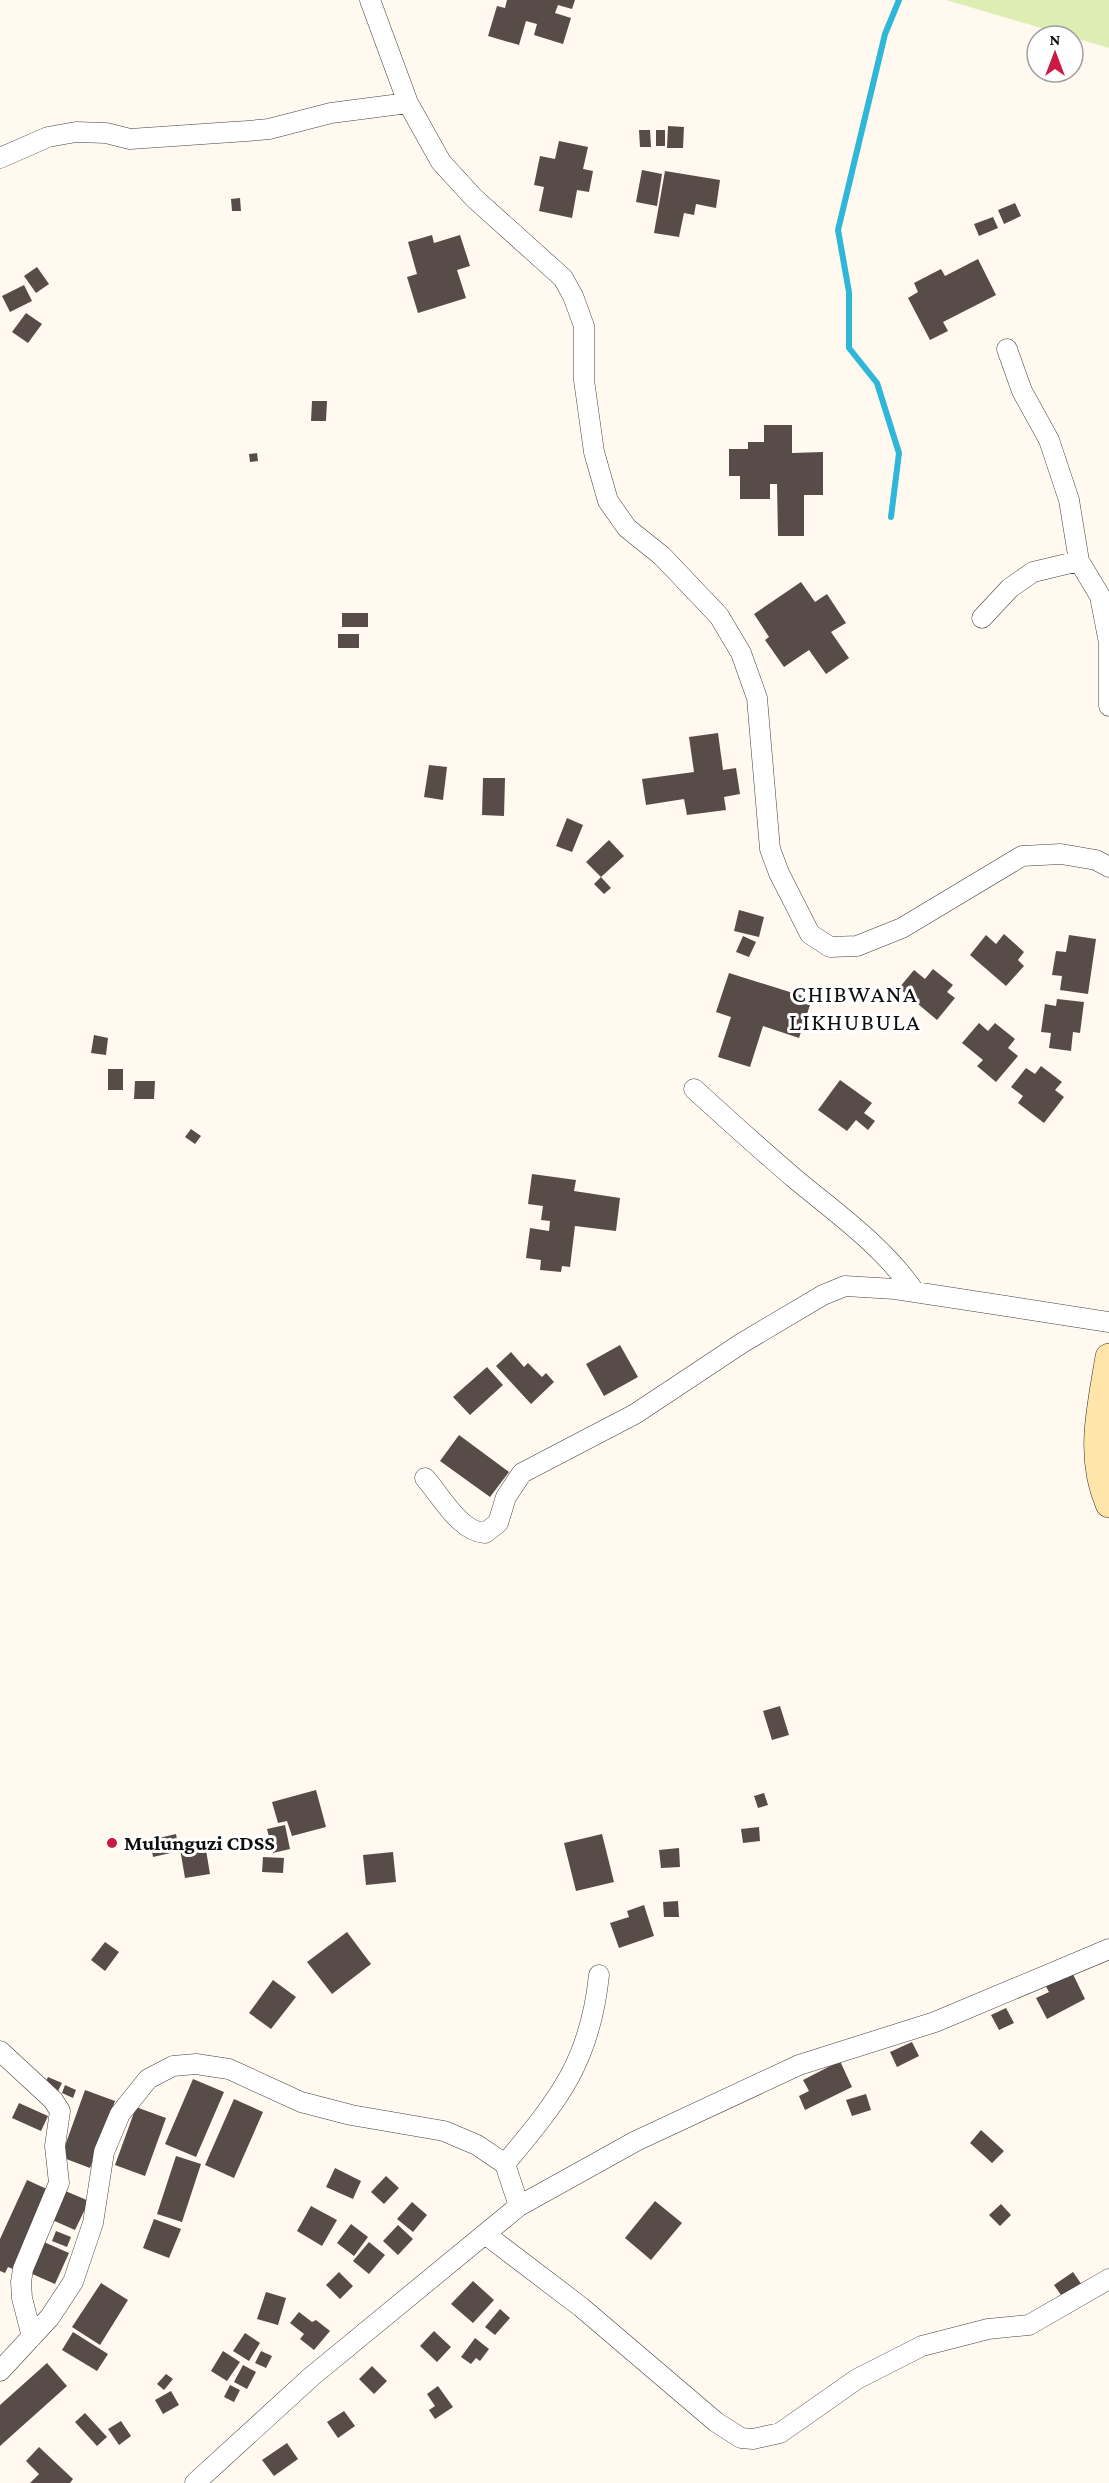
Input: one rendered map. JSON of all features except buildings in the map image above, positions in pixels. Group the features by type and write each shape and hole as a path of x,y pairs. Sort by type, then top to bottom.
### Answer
{"street":[{"path":"370,0 408,103 441,162 474,198 563,278 573,296 584,326 584,380 594,452 608,501 627,528 662,556 719,616 741,653 757,698 770,849 797,913 810,934 830,947 857,946 902,928 1022,856 1061,854 1096,860 1109,867"},
{"path":"0,158 48,137 76,132 106,133 130,139 247,131 269,129 331,113 408,103"},
{"path":"1007,349 1022,391 1049,440 1069,500 1079,561 1100,596 1109,643 1109,706"},
{"path":"982,618 1010,588 1033,572 1079,561"},
{"path":"694,1089 778,1165 880,1249 914,1291"},
{"path":"425,1478 465,1526 474,1533 485,1533 498,1523 506,1497 522,1473 635,1414 742,1343 823,1295 845,1286 864,1285 914,1291 1109,1322"},
{"path":"1109,1357 1097,1429 1096,1450 1101,1486 1109,1504"},
{"path":"195,2483 311,2377 519,2206 636,2140 799,2065 935,2022 1109,1949"},
{"path":"505,2164 563,2092 582,2055 592,2026 599,1975"},
{"path":"0,2050 53,2100 60,2111 55,2146 60,2172 58,2183 23,2269 21,2282 33,2337"},
{"path":"0,2371 33,2337 73,2282 93,2223 104,2152 120,2114 148,2079 173,2066 196,2064 229,2069 301,2102 351,2115 444,2131 477,2145 505,2164 519,2206"},
{"path":"485,2234 581,2307 716,2422 741,2438 753,2439 780,2433 856,2379 921,2346 988,2329 1029,2325 1109,2279"}],"green space":[{"path":"946,0 1109,0 1109,48 1085,41 1085,24 1028,24"}],"waterway":[{"path":"891,517 899,453 877,383 849,348 849,292 838,230 885,34 899,0"}],"place":[{"name":"Mulunguzi CDSS","path":"112,1843"}],"district":[{"name":"CHIBWANA LIKHUBULA","path":"855,1007"}]}
